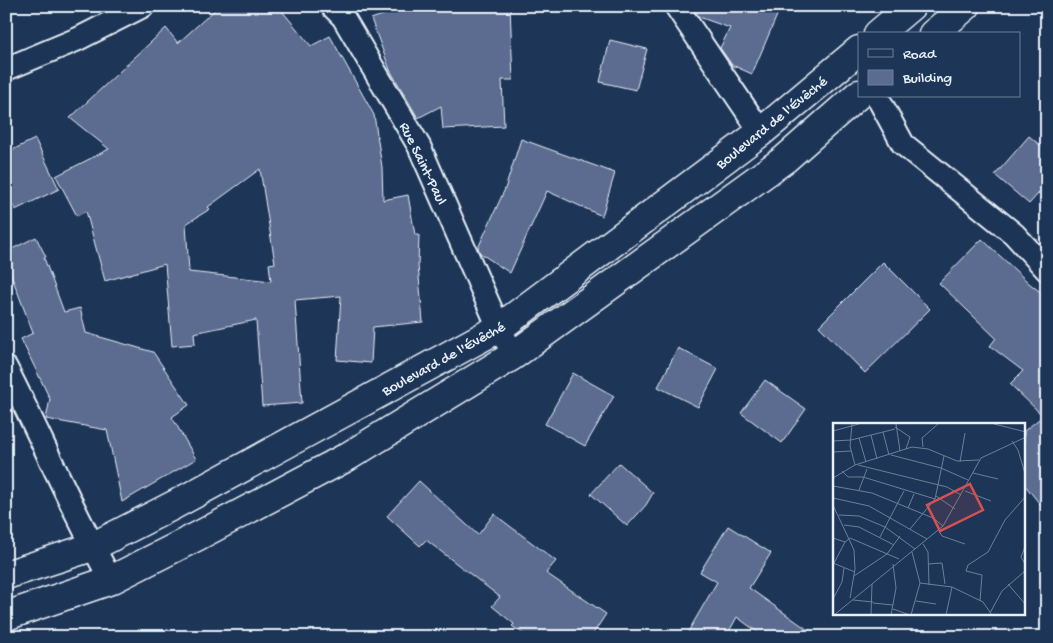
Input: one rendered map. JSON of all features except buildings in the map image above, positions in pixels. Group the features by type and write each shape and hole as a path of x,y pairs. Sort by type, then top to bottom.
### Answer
{"main road":[{"path":"880,32 911,6"},
{"path":"935,32 966,6"},
{"name":"Boulevard de l'Évêché","path":"6,575 92,547 174,505 499,328 761,132 858,51"},
{"name":"Boulevard de l'Évêché","path":"6,616 111,580 198,536 347,457 514,355 785,159 858,95"}],"street":[{"path":"6,69 78,39 143,6"},
{"name":"Rue Saint-Paul","path":"332,6 342,17 419,146 499,328 514,355"},
{"path":"676,6 761,132"},
{"path":"878,98 903,144 1014,234 1047,270"},
{"path":"6,368 42,438 92,547 111,580"}]}
